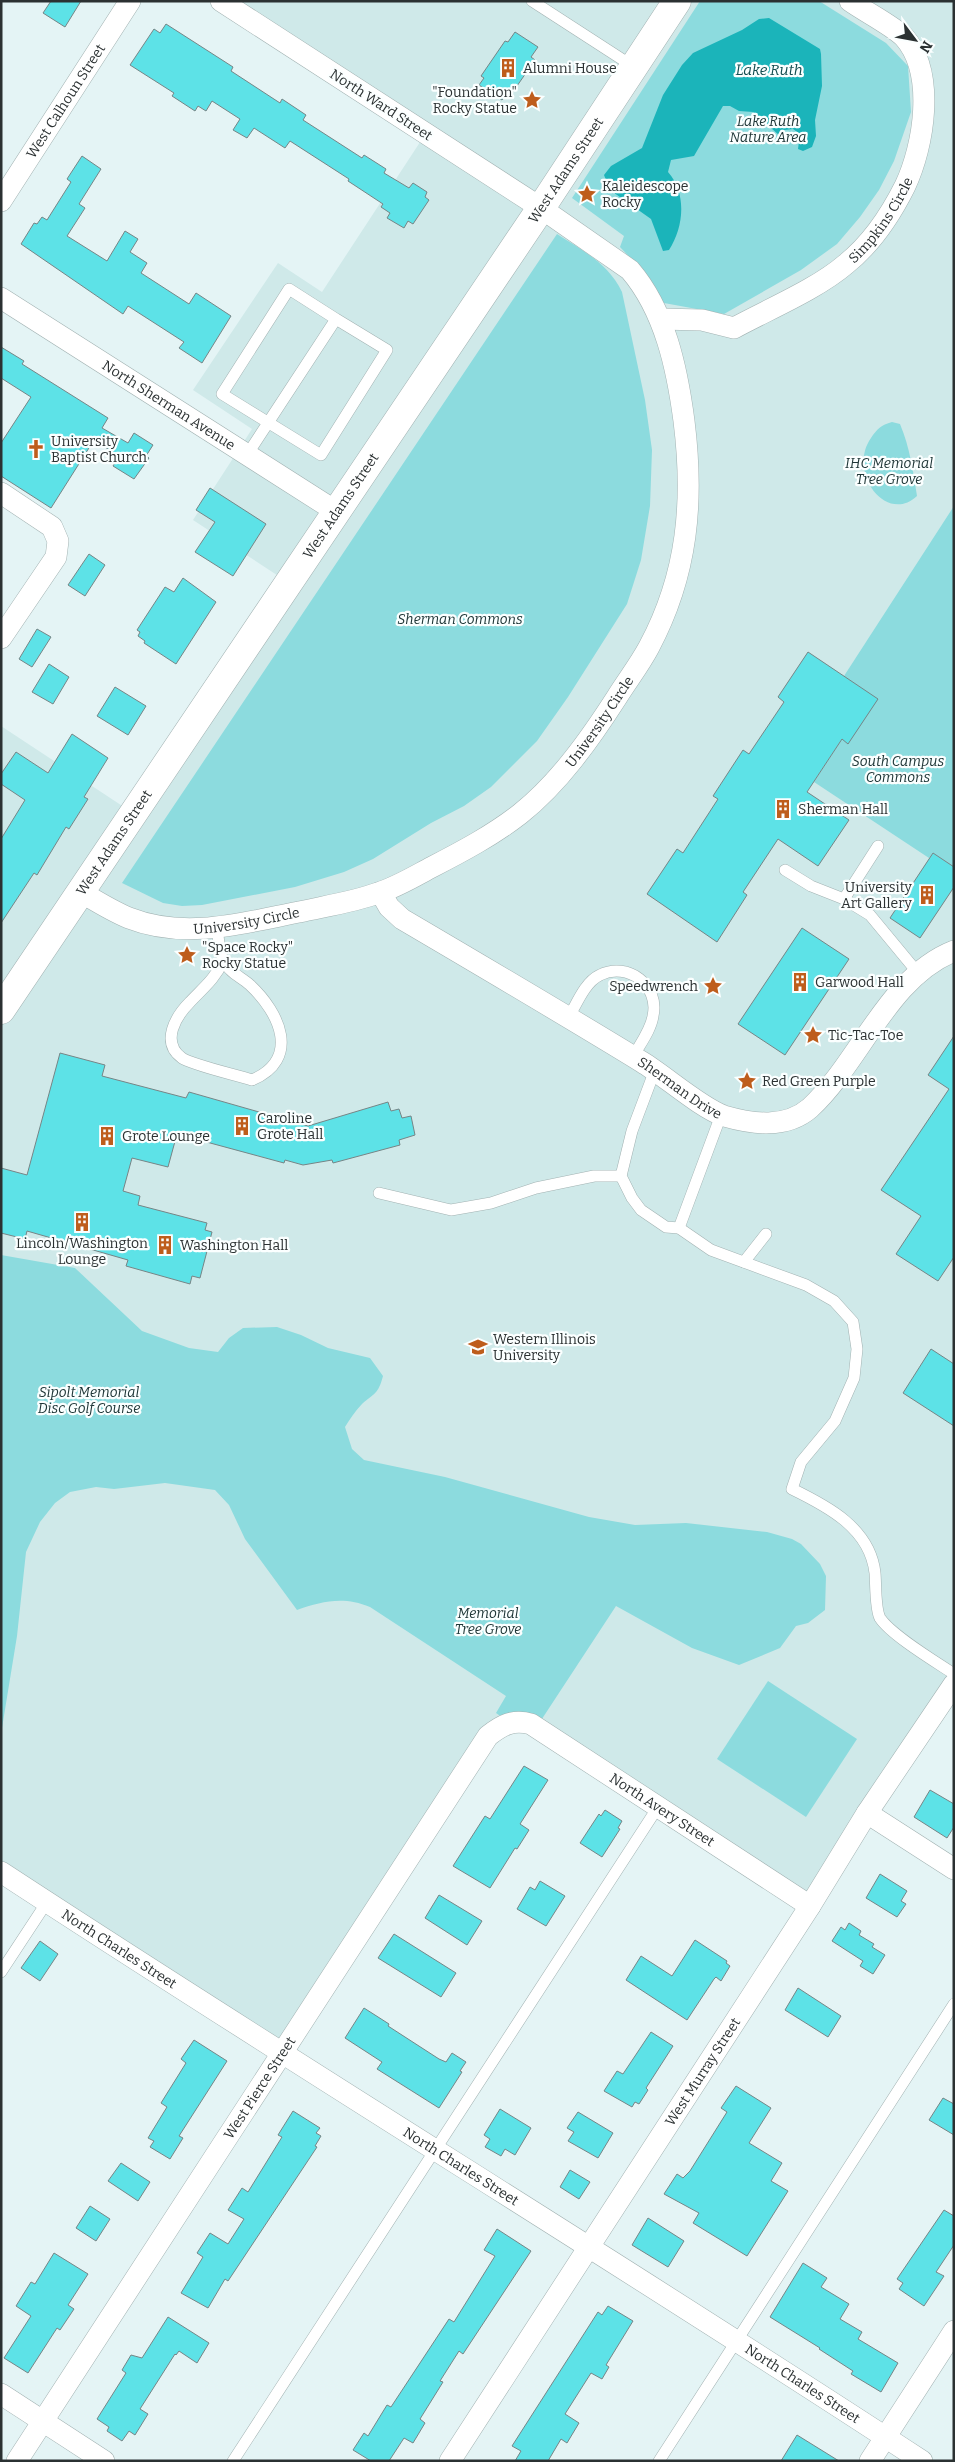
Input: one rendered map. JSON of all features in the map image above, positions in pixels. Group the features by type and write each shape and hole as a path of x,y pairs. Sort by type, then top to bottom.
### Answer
{"street":[{"name":"West Calhoun Street","path":"1,202 130,1"},
{"name":"North Ward Street","path":"221,1 541,208"},
{"name":"West Adams Street","path":"1,1010 541,208 677,1"},
{"name":"Simpkins Circle","path":"660,319 702,320 734,328 846,265 881,226 905,186 912,170 921,128 923,82 913,51 903,36 850,1"},
{"name":"University Circle","path":"81,892 126,917 147,924 169,928 217,929 358,900 381,892 468,849 522,812 553,783 580,750 648,648 669,602 680,566 689,518 689,478 678,376 660,319 639,281 630,270 541,208"},
{"name":"North Sherman Avenue","path":"1,298 337,512"},
{"path":"1,494 52,526 56,533 58,549 52,564 1,638"},
{"name":"Sherman Drive","path":"381,892 390,907 402,919 569,1017 655,1070 721,1115 750,1123 776,1123 794,1119 809,1109 838,1076 902,989 931,962 954,951"},
{"name":"West Murray Street","path":"450,2461 810,1906 867,1813 954,1684"},
{"name":"North Avery Street","path":"509,1722 531,1724 810,1906"},
{"name":"West Pierce Street","path":"17,2461 488,1736 509,1722"},
{"path":"867,1813 954,1869"},
{"name":"North Charles Street","path":"1,1872 281,2053 589,2247 922,2461"},
{"path":"870,2461 954,2331"},
{"path":"1,2394 104,2461"}],"lane":[{"path":"532,1 634,67"},
{"path":"289,289 336,319 387,350 321,455 222,394 289,289"},
{"path":"248,455 336,319"},
{"path":"844,899 878,846"},
{"path":"785,870 812,886 844,899 870,915 918,973"},
{"path":"217,929 223,961 231,971 250,984 264,1001 277,1024 282,1042 278,1061 264,1074 252,1080 182,1058 174,1049 170,1031 177,1015 217,975 223,961"},
{"path":"569,1017 590,982 599,975 611,971 623,971 635,975 644,982 651,992 654,1004 653,1017 633,1057"},
{"path":"655,1070 632,1131 621,1176 632,1198 642,1210 666,1228 680,1228 711,1250 806,1286 834,1301 853,1322 857,1349 854,1378 835,1421 801,1462 792,1490 817,1502 848,1521 862,1540 874,1566 880,1617 892,1631 954,1674"},
{"path":"680,1228 721,1115"},
{"path":"379,1193 451,1210 491,1202 536,1188 594,1176 621,1176"},
{"path":"744,1262 766,1234"},
{"path":"233,2461 658,1807"},
{"path":"1,1972 47,1902"},
{"path":"659,2461 954,2004"}],"shaded area":[{"name":"Western Illinois University","path":"221,1 954,1 954,1684 810,1906 509,1722 281,2053 1,1871 1,726 133,813 289,583 193,520 252,429 193,390 278,263 322,292 426,133"}],"green space":[{"name":"Lake Ruth Nature Area","path":"700,1 819,1 886,43 908,66 911,112 894,161 879,190 860,217 837,244 801,270 724,314 664,303 637,265 620,247 624,236 572,198"},
{"name":"Sherman Commons","path":"557,234 594,258 610,273 622,292 645,400 652,450 650,506 641,560 627,604 568,697 537,741 491,787 464,806 431,823 373,859 344,872 295,887 202,905 182,906 163,903 122,883"},
{"name":"IHC Memorial Tree Grove","path":"892,422 900,424 909,451 917,496 905,503 893,504 882,499 873,491 867,479 864,465 865,451 871,438 885,424"},
{"name":"South Campus Commons","path":"954,506 954,867 933,853 929,858 814,782 842,739 848,743 844,676"},
{"name":"Sipolt Memorial Disc Golf Course","path":"1,1255 75,1268 142,1331 189,1348 218,1352 229,1338 243,1328 277,1327 301,1335 328,1348 370,1358 383,1376 381,1382 373,1395 359,1407 345,1427 352,1449 364,1460 445,1477 589,1517 635,1525 686,1523 767,1532 792,1539 801,1544 820,1564 826,1576 825,1610 808,1623 796,1626 780,1648 739,1665 692,1648 616,1606 536,1728 509,1722 496,1713 506,1696 370,1607 351,1602 333,1601 297,1610 245,1539 229,1505 215,1490 165,1483 114,1489 96,1487 70,1492 55,1503 40,1522 26,1552 17,1636 1,1734"},
{"path":"768,1681 857,1739 806,1817 717,1759"}],"water":[{"name":"Lake Ruth","path":"769,18 820,49 822,86 815,120 816,136 812,147 803,151 798,149 800,134 793,129 785,130 780,136 753,112 739,111 730,106 723,106 694,156 671,160 668,172 678,190 681,210 678,231 674,241 669,250 663,251 651,219 610,190 604,175 611,166 642,148 663,95 682,65 693,53 742,30 759,19"}],"building":[{"path":"51,1 81,1 65,27 43,13"},
{"path":"166,24 233,67 231,71 280,103 282,99 306,115 303,120 362,158 364,155 386,169 384,173 409,188 413,183 427,192 425,197 429,200 413,224 408,221 404,228 387,218 390,213 381,207 383,204 348,181 349,179 290,141 285,148 254,128 247,138 233,130 240,119 212,101 206,111 198,106 195,111 172,96 174,93 130,65 154,29 160,33"},
{"name":"Alumni House","path":"515,32 538,47 531,57 535,60 510,96 507,94 502,100 479,85 484,78 481,76 505,41 508,42"},
{"path":"82,156 101,169 79,204 85,208 67,236 107,261 125,231 138,239 130,252 147,263 141,273 189,304 196,293 231,316 202,363 179,348 184,342 128,306 123,314 21,244 34,223 37,224 42,217 47,220 71,182 67,179"},
{"path":"1,347 24,361 22,364 108,418 102,428 128,443 134,433 153,445 146,456 149,458 134,479 113,466 119,456 94,440 51,508 1,476 1,443 31,397 1,378"},
{"path":"210,488 266,524 233,576 195,552 215,522 196,510"},
{"path":"89,554 105,565 85,596 68,585"},
{"path":"183,578 216,602 176,664 144,643 145,641 138,636 140,632 137,630 165,587 174,592"},
{"path":"37,629 51,637 32,667 19,659"},
{"path":"808,652 878,699 848,744 842,739 807,792 849,820 818,866 778,839 743,892 747,895 717,942 647,894 677,849 683,853 718,799 713,796 743,750 749,754 784,702 778,697"},
{"path":"49,664 69,677 53,704 32,692"},
{"path":"115,687 146,706 128,735 97,716"},
{"path":"72,734 108,758 84,797 88,799 69,829 66,827 37,875 34,873 1,923 1,839 25,800 1,784 1,774 16,752 48,773"},
{"path":"933,853 954,867 954,887 920,938 890,918"},
{"name":"Garwood Hall","path":"802,928 849,959 785,1055 738,1024"},
{"path":"954,1036 954,1257 938,1281 896,1254 921,1216 881,1190 949,1089 928,1075"},
{"path":"60,1053 105,1065 102,1076 186,1098 189,1092 308,1126 388,1102 391,1111 399,1109 402,1118 411,1116 415,1135 399,1140 400,1145 333,1163 332,1160 303,1165 285,1160 284,1163 177,1134 168,1167 132,1158 123,1191 140,1196 138,1205 207,1223 205,1230 212,1232 200,1278 192,1276 190,1284 126,1266 128,1260 27,1231 25,1239 1,1233 1,1168 27,1175"},
{"path":"931,1349 954,1364 954,1426 903,1393"},
{"path":"524,1766 548,1780 520,1824 529,1830 517,1849 515,1848 490,1888 453,1866 485,1816 490,1819"},
{"path":"930,1790 954,1804 954,1827 947,1838 914,1817"},
{"path":"605,1810 622,1821 618,1828 620,1829 602,1857 580,1843 599,1814 601,1816"},
{"path":"880,1874 907,1891 901,1901 906,1904 897,1917 866,1898"},
{"path":"540,1881 565,1896 546,1926 517,1909 530,1887 535,1890"},
{"path":"439,1895 482,1921 467,1945 425,1918"},
{"path":"849,1923 861,1931 859,1935 874,1944 872,1947 885,1955 873,1974 860,1966 863,1961 832,1941 841,1927 845,1930"},
{"path":"394,1934 456,1973 441,1997 378,1958"},
{"path":"695,1940 727,1961 726,1963 730,1966 721,1981 716,1977 714,1979 687,2020 626,1980 641,1956 672,1976"},
{"path":"40,1941 58,1954 40,1981 21,1968"},
{"path":"798,1988 841,2016 828,2037 785,2010"},
{"path":"364,2008 439,2059 446,2062 452,2053 466,2062 460,2071 462,2072 439,2108 377,2069 382,2062 345,2038"},
{"path":"651,2032 673,2046 646,2088 648,2090 639,2104 635,2102 632,2107 604,2091 617,2071 623,2074"},
{"path":"194,2040 227,2061 179,2136 183,2138 170,2159 150,2147 154,2141 148,2138 167,2107 161,2103 186,2063 181,2059"},
{"path":"736,2086 771,2108 749,2143 782,2163 771,2181 788,2191 747,2256 693,2223 699,2213 664,2194 677,2174 683,2178 690,2171 727,2112 721,2108"},
{"path":"943,2098 954,2104 954,2135 929,2120"},
{"path":"500,2109 531,2128 515,2155 505,2149 501,2156 485,2147 490,2139 484,2135"},
{"path":"293,2111 320,2128 316,2133 321,2136 315,2146 317,2147 228,2281 225,2279 208,2308 181,2293 203,2257 197,2253 210,2233 228,2244 244,2219 228,2210 242,2188 248,2192 282,2137 278,2135"},
{"path":"578,2112 613,2133 598,2158 568,2141 574,2132 567,2128"},
{"path":"121,2163 150,2182 138,2201 108,2181"},
{"path":"570,2170 590,2182 579,2199 560,2187"},
{"path":"90,2206 110,2219 96,2241 76,2228"},
{"path":"944,2210 954,2216 954,2245 936,2272 944,2276 924,2306 899,2289 903,2283 897,2279"},
{"path":"648,2218 684,2241 668,2267 632,2245"},
{"path":"497,2229 531,2251 463,2354 459,2351 440,2381 443,2382 420,2419 425,2423 413,2443 404,2438 389,2461 371,2461 353,2450 364,2433 368,2436 387,2405 391,2407 449,2319 454,2322 495,2256 484,2250"},
{"path":"54,2253 88,2274 68,2305 74,2309 60,2330 57,2328 28,2373 4,2358 31,2316 16,2306 31,2282 35,2284"},
{"path":"803,2263 827,2278 821,2287 849,2304 840,2319 862,2332 858,2339 898,2363 881,2392 851,2374 853,2371 820,2348 770,2317"},
{"path":"608,2306 633,2321 606,2365 609,2367 602,2379 591,2373 565,2414 579,2423 567,2443 561,2439 548,2461 515,2461 521,2451 512,2446 598,2312 602,2315"},
{"path":"168,2317 209,2343 197,2363 179,2351 175,2354 140,2409 148,2414 135,2435 129,2431 122,2441 107,2431 109,2427 97,2419 126,2373 122,2370 131,2355 142,2358"},
{"path":"797,2435 839,2461 781,2461"}],"place":[{"name":"Alumni House","path":"508,68"},
{"name":"\"Foundation\" Rocky Statue","path":"532,100"},
{"name":"Kaleidescope Rocky","path":"587,194"},
{"name":"University Baptist Church","path":"36,449"},
{"name":"Sherman Hall","path":"783,809"},
{"name":"University Art Gallery","path":"927,895"},
{"name":"\"Space Rocky\" Rocky Statue","path":"187,955"},
{"name":"Garwood Hall","path":"800,982"},
{"name":"Speedwrench","path":"713,986"},
{"name":"Tic-Tac-Toe","path":"813,1035"},
{"name":"Red Green Purple","path":"747,1081"},
{"name":"Caroline Grote Hall","path":"242,1126"},
{"name":"Grote Lounge","path":"107,1136"},
{"name":"Lincoln/Washington Lounge","path":"82,1222"},
{"name":"Washington Hall","path":"165,1245"},
{"name":"Western Illinois University","path":"478,1347"}],"park label":[{"name":"Memorial Tree Grove","path":"488,1622"}]}
